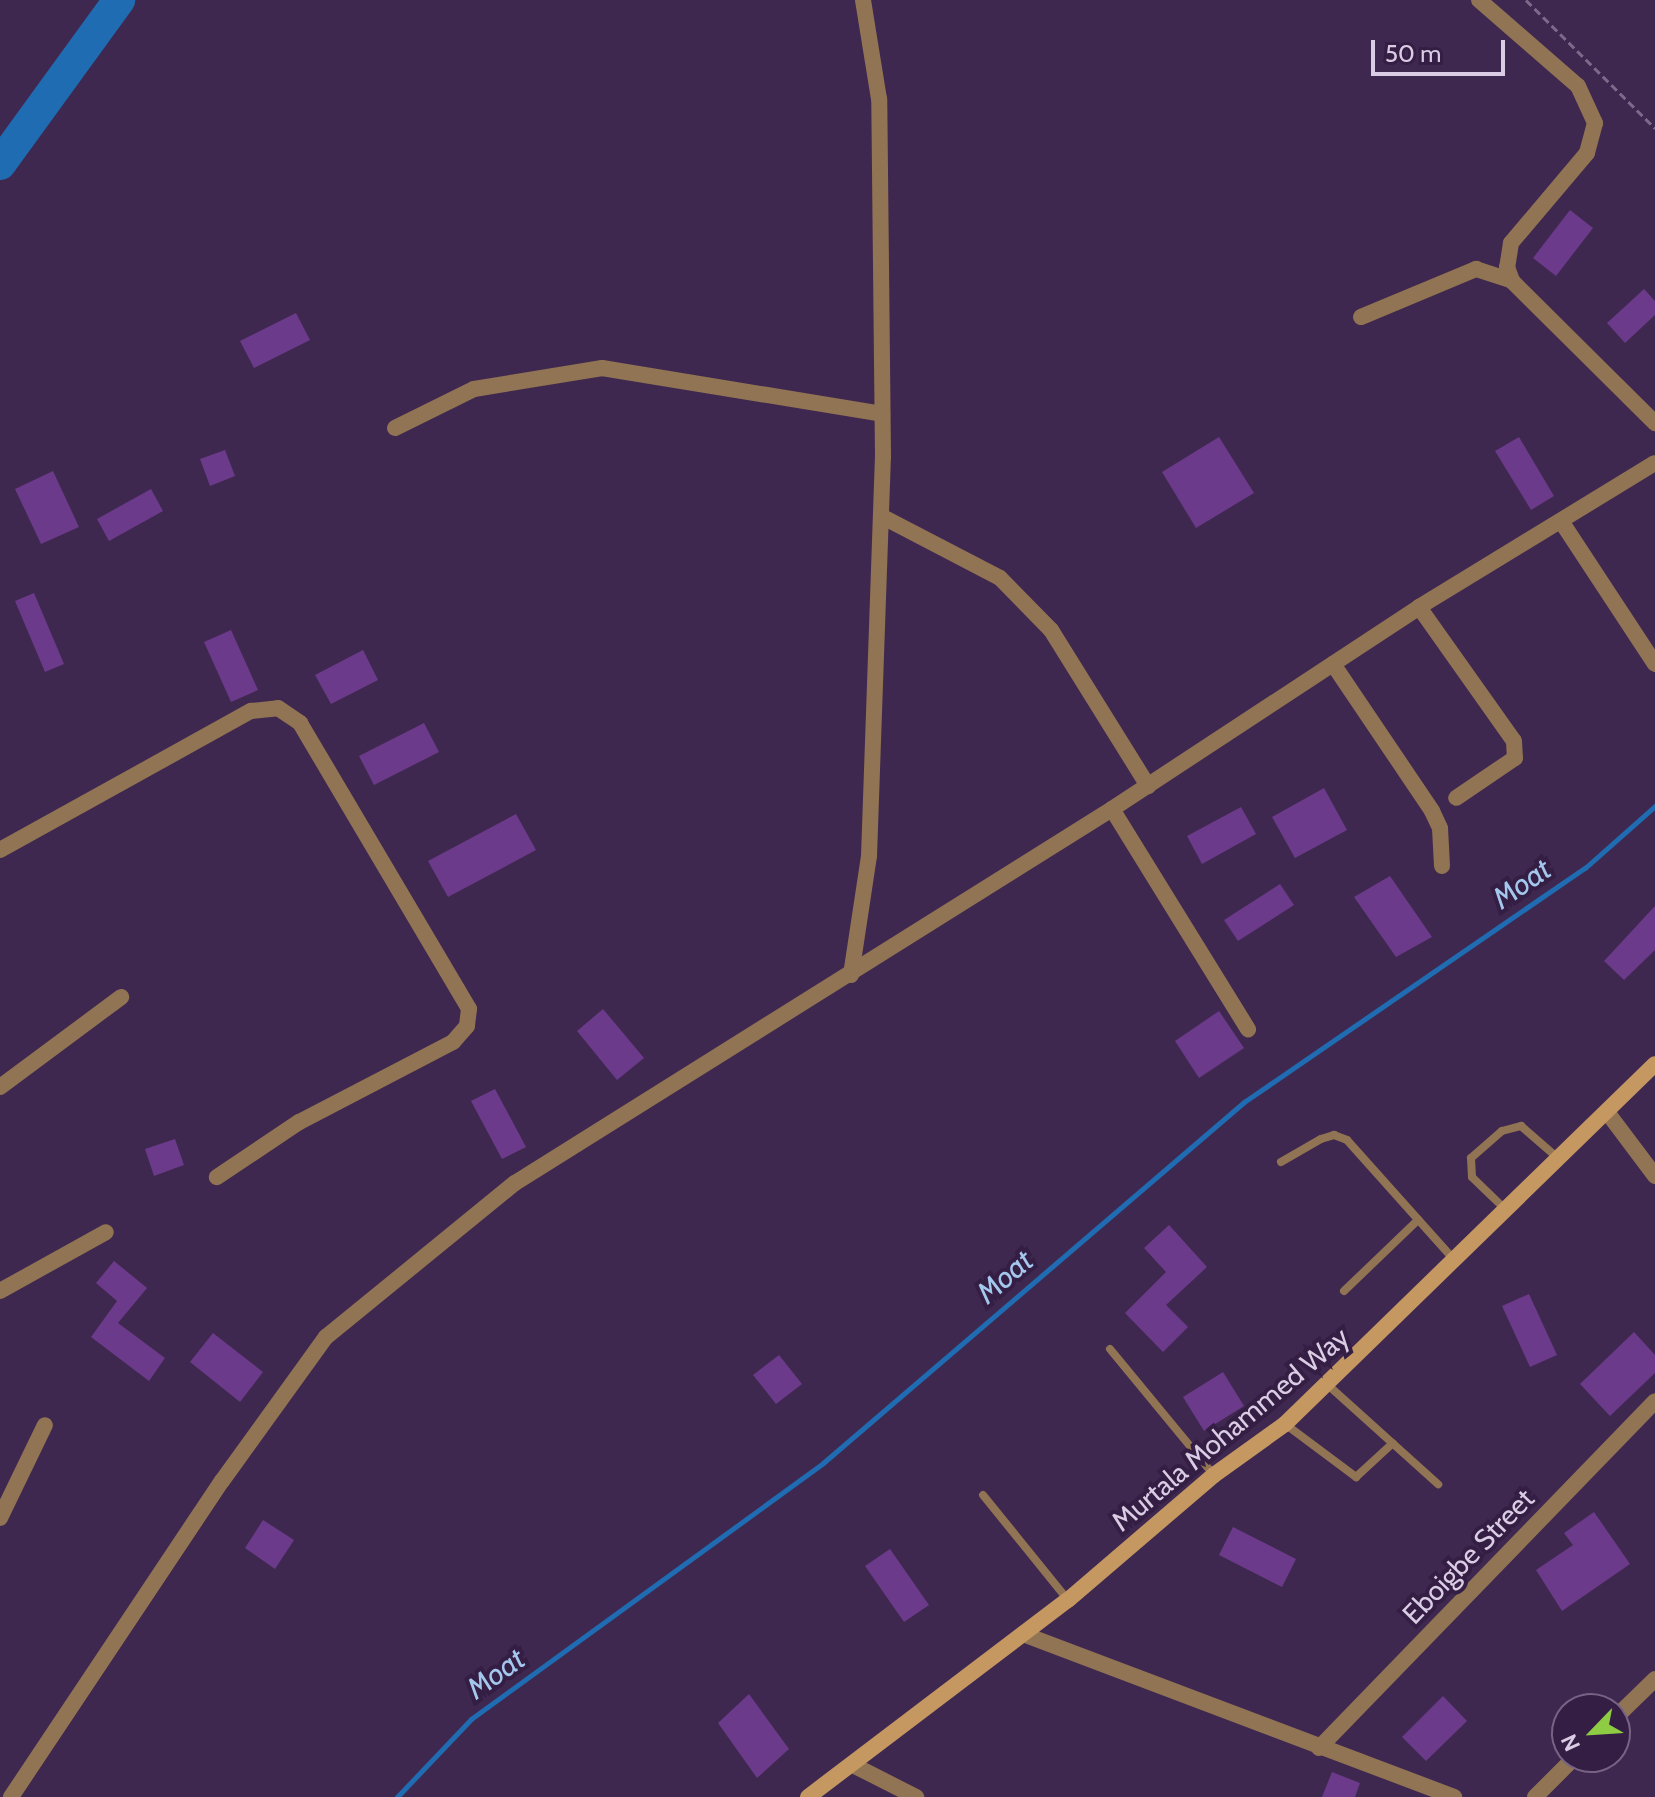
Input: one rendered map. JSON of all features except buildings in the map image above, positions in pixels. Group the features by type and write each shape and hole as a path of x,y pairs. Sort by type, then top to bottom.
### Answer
{"street":[{"path":"851,975 869,856 881,516 879,99 863,0"},
{"path":"1479,0 1578,86 1595,123 1587,153 1511,243 1507,267 1512,281 1655,423"},
{"path":"1361,317 1476,269 1512,281"},
{"path":"395,428 474,389 523,376 602,368 882,414"},
{"path":"11,1797 222,1481 326,1337 515,1183 1112,809 1419,607 1655,463"},
{"path":"881,516 1000,578 1051,630 1148,786"},
{"path":"1561,521 1655,664"},
{"path":"1419,607 1514,741 1515,758 1456,798"},
{"path":"1333,664 1432,811 1440,828 1442,866"},
{"path":"0,850 251,711 278,708 300,723 469,1009 467,1026 453,1042 299,1122 217,1177"},
{"path":"1112,809 1248,1029"},
{"path":"0,1087 121,997"},
{"name":"Murtala Mohammed Way","path":"808,1797 1068,1600 1214,1475 1285,1424 1329,1386 1655,1064"},
{"path":"1607,1112 1655,1176"},
{"path":"0,1291 106,1232"},
{"name":"Eboigbe Street","path":"1319,1748 1655,1401"},
{"path":"0,1518 45,1425"},
{"path":"1023,1634 1454,1797"},
{"path":"1631,1702 1655,1679"},
{"path":"853,1765 916,1797"},
{"path":"1535,1797 1559,1773"}],"lane":[{"path":"1507,1211 1472,1177 1471,1158 1502,1131 1521,1126 1559,1159"},
{"path":"1281,1162 1321,1139 1334,1135 1347,1140 1456,1262"},
{"path":"1344,1291 1418,1220"},
{"path":"1110,1349 1214,1475"},
{"path":"1329,1386 1438,1484"},
{"path":"1285,1424 1356,1477 1393,1443"},
{"path":"983,1495 1068,1600"}],"path":[{"path":"1526,0 1655,128"}],"waterway":[{"path":"0,164 119,0"},
{"name":"Moat","path":"397,1797 471,1719 823,1463 1244,1102 1585,868 1655,806"}]}
